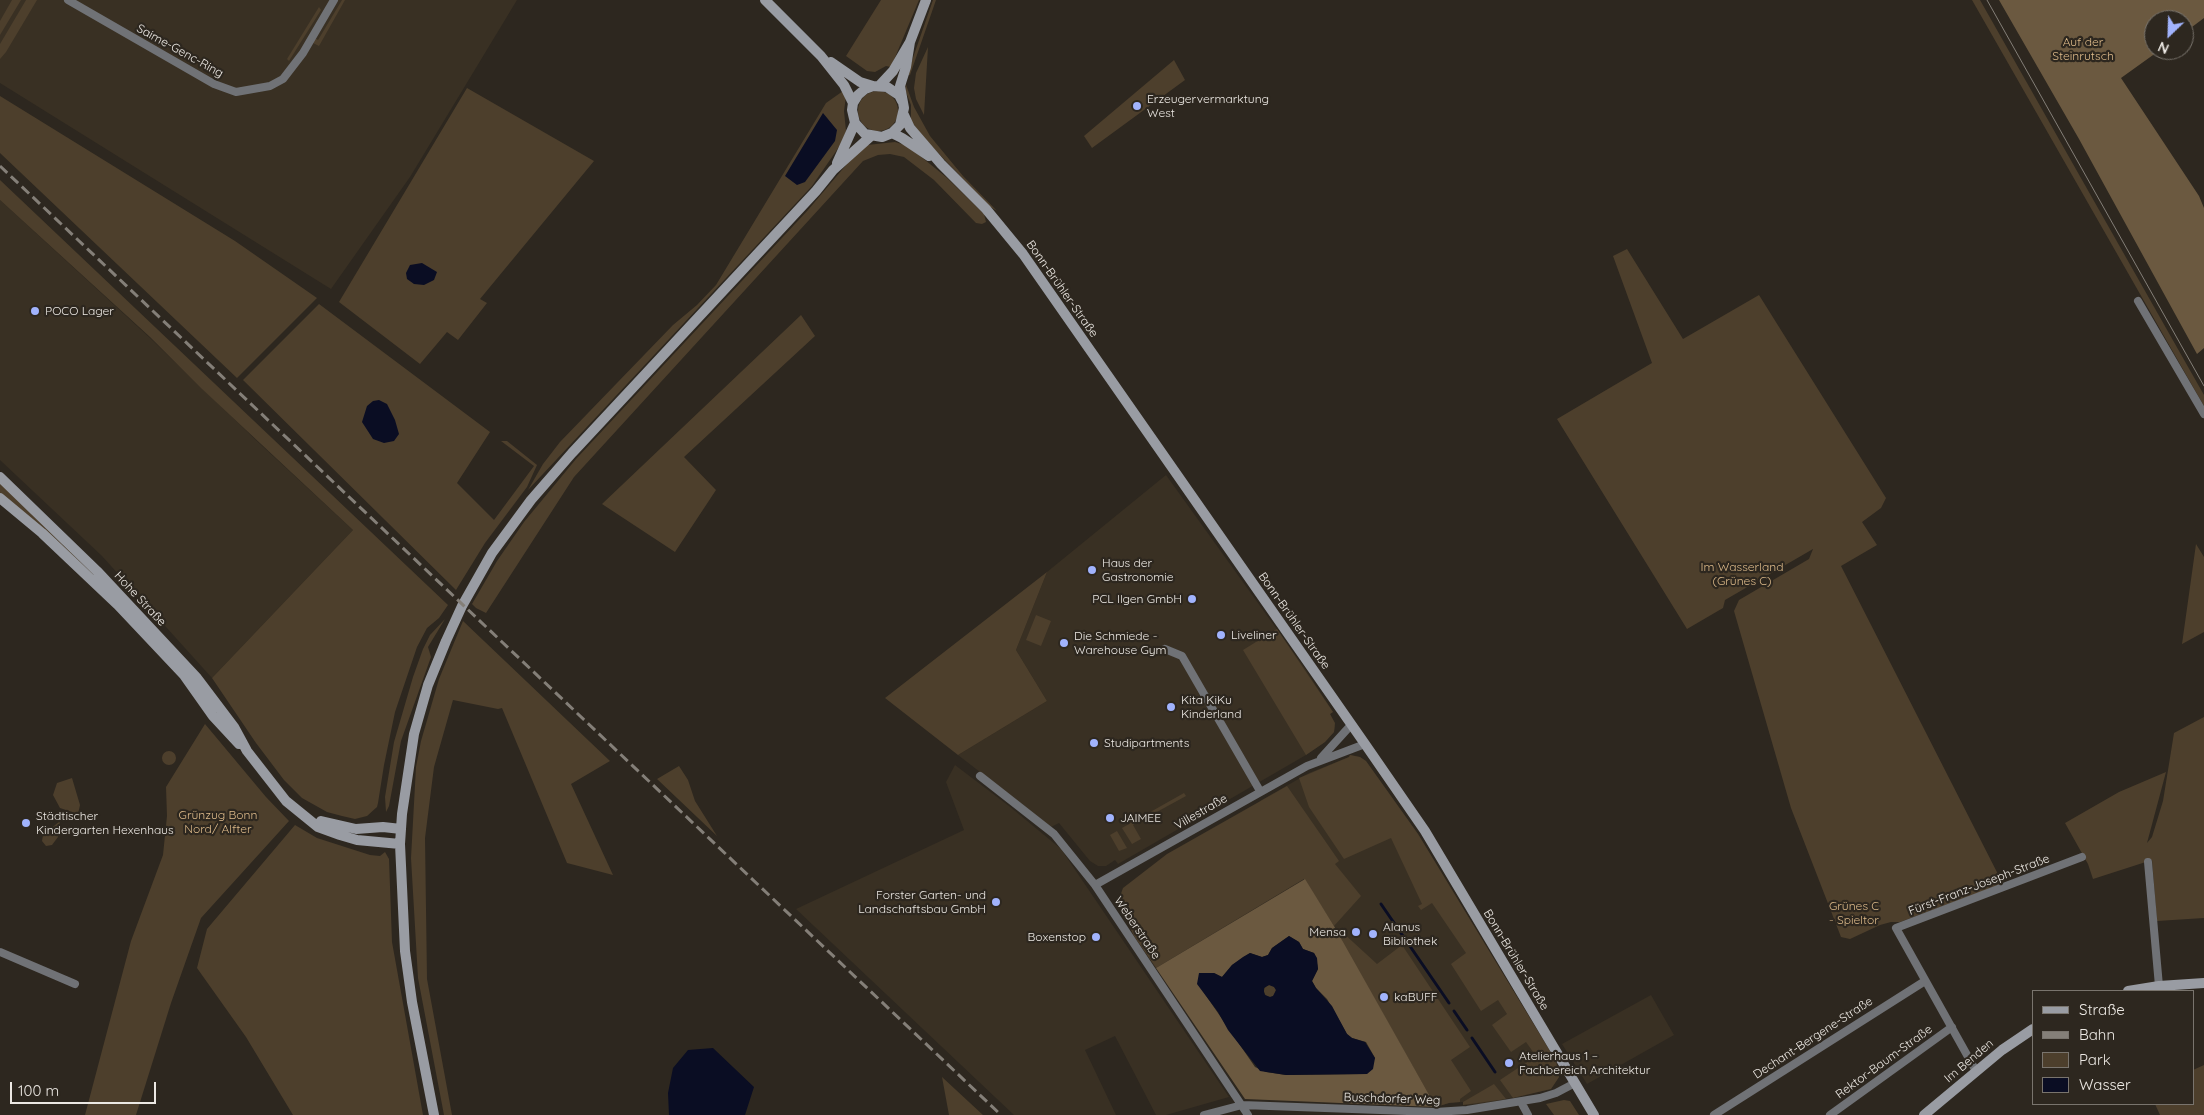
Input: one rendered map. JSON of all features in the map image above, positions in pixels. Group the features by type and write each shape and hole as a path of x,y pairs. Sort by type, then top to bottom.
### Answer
{"street":[{"name":"Saime-Genc-Ring","path":"68,0 214,84 236,92 270,86 283,79 303,53 334,0"},
{"path":"765,0 821,56 844,85 854,103"},
{"path":"910,42 906,67 900,86 904,115 900,125 892,133 882,137 871,136 860,130 855,123 852,110 854,103 858,95 865,89 877,86 895,67 910,42 926,0"},
{"path":"821,56 860,82 894,90 902,101"},
{"name":"Bonn-Brühler-Straße","path":"904,115 910,128 940,164 986,209 1023,254 1365,744 1425,831 1594,1115"},
{"path":"833,170 855,123"},
{"name":"Bonn-Brühler-Straße","path":"892,133 940,164"},
{"path":"434,1115 412,1002 405,951 400,844 414,734 428,685 462,606 492,553 531,500 773,238 833,170 871,136"},
{"path":"2138,301 2204,414"},
{"name":"Hohe Straße","path":"0,477 97,571 234,727 247,751 286,801 318,827 358,840 400,844"},
{"name":"Hohe Straße","path":"0,498 42,532 118,604 193,680"},
{"path":"1165,649 1182,656 1260,791"},
{"name":"Villestraße","path":"1320,759 1351,725"},
{"name":"Villestraße","path":"1094,885 1320,759 1365,744"},
{"name":"Weberstraße","path":"980,776 1054,834 1094,885 1248,1115"},
{"name":"Hohe Straße","path":"304,816 356,829 383,827 401,829"},
{"name":"Fürst-Franz-Joseph-Straße","path":"1976,1071 1896,928 2082,857"},
{"path":"2148,862 2159,986"},
{"path":"0,952 75,984"},
{"name":"Dechant-Bergene-Straße","path":"1714,1115 1925,981"},
{"path":"2134,990 2159,986 2204,983"},
{"name":"Rektor-Baum-Straße","path":"1830,1115 1952,1027"},
{"name":"Im Benden","path":"1924,1115 2011,1043 2032,1030"},
{"name":"Buschdorfer Weg","path":"1204,1115 1242,1105 1435,1112 1488,1108 1556,1093 1575,1083"},
{"path":"1521,1102 1528,1115"}],"shaded area":[{"path":"0,0 517,0 410,177 331,289 0,83"},
{"path":"0,200 149,337 353,530 212,678 102,556 0,460"},
{"path":"1166,475 1304,667 1333,712 1330,714 1335,726 1334,732 1325,742 1306,755 1118,864 1115,860 1106,866 1098,866 1090,861 1059,823 1051,827 958,755 1047,701 1016,650 1047,572"},
{"path":"1350,755 1360,757 1366,761 1418,834 1556,1061 1559,1077 1551,1089 1483,1104 1463,1105 1463,1102 1449,1103 1436,1107 1334,926 1260,801 1309,773"},
{"path":"955,765 1061,849 1229,1097 1166,1115 1156,1115 1115,1036 1085,1050 1116,1115 1014,1115 796,909 964,830 946,782"},
{"path":"1651,995 1674,1035 1587,1084 1562,1044"}],"green space":[{"path":"12,0 21,0 0,35 0,21"},
{"path":"26,0 37,0 0,59 0,44"},
{"path":"342,0 345,0 319,46 313,43 315,38 318,40"},
{"path":"881,0 919,0 891,67 886,66 875,72 867,71 846,56"},
{"path":"933,0 936,0 910,75 907,75"},
{"path":"1972,0 1980,0 2204,395 2204,406"},
{"name":"Auf der Steinrutsch","path":"1999,0 2204,0 2204,18 2194,26 2194,10 2144,10 2144,60 2146,60 2121,78 2199,196 2204,208 2204,348 2197,354 2079,139"},
{"path":"319,7 321,10 289,61 287,59"},
{"path":"928,47 924,115 916,99 914,88 916,73"},
{"path":"1174,60 1185,80 1092,148 1084,136"},
{"path":"905,82 914,107 930,136 963,176 997,211 989,206 918,132 911,121 911,105 906,92"},
{"path":"467,88 594,161 480,299 487,303 458,340 447,332 420,364 339,302"},
{"path":"843,91 846,96 844,111 846,131 841,144 812,186 528,490 543,464 560,442 673,325 697,305 716,285 826,103"},
{"path":"878,91 892,97 898,111 892,125 878,131 864,125 858,111 864,97"},
{"path":"0,96 235,241 317,298 237,378 0,153"},
{"path":"895,142 905,145 914,151 946,177 984,214 986,222 982,224 976,223 934,180 904,157 890,154 878,155 863,161 574,477 486,613 476,608 472,604 497,561 524,522 576,459 808,210 852,158 867,145"},
{"path":"0,180 448,605 439,618 427,628 417,647 395,712 377,807 367,816 355,819 327,812 302,798 284,780 256,743 212,678 353,530 201,388 150,337 0,200"},
{"path":"1627,249 1683,339 1759,295 1886,498 1881,508 1862,522 1877,545 1841,566 2003,884 1900,922 1880,925 1850,939 1841,937 1791,808 1734,611 1739,600 1809,559 1813,549 1725,600 1723,608 1687,629 1557,419 1652,363 1613,256"},
{"path":"319,304 490,432 457,483 494,520 534,466 501,441 507,441 537,465 527,487 485,543 456,590 243,380"},
{"path":"801,315 815,336 684,457 716,490 675,552 602,504"},
{"path":"0,483 143,622 0,494"},
{"path":"2196,544 2204,557 2204,632 2182,644"},
{"path":"1047,572 1016,650 1047,701 958,755 885,698"},
{"path":"1036,615 1051,621 1041,646 1026,640"},
{"path":"445,619 428,647 431,657 401,741 389,806 386,812 385,797 394,742 413,677 430,635"},
{"path":"463,621 610,761 571,784 613,875 567,863 502,708 498,709 453,700 434,767 425,838 427,979 452,1115 444,1115 418,978 411,858 416,767 421,741 439,679"},
{"path":"1277,629 1333,712 1330,714 1335,723 1334,732 1325,742 1306,755 1243,650"},
{"path":"2204,717 2204,918 2157,921 2152,860 2093,879 2088,864 2065,823 2119,792 2166,772 2147,843 2152,837 2163,801 2174,733"},
{"name":"Grünzug Bonn Nord/ Alfter","path":"205,724 266,797 289,821 201,918 171,1003 136,1115 85,1115 131,941 163,855 167,816 166,787"},
{"path":"169,751 174,753 176,758 174,763 169,765 164,763 162,758 164,753"},
{"path":"1350,755 1360,757 1366,761 1418,834 1556,1061 1559,1077 1551,1089 1513,1098 1500,1080 1536,1056 1526,1042 1511,1052 1492,1025 1507,1014 1498,1000 1481,1011 1451,964 1466,953 1432,903 1421,910 1418,906 1422,904 1391,838 1344,859 1309,807 1299,778"},
{"path":"679,766 688,780 695,801 717,836 657,779"},
{"path":"72,778 80,805 78,814 60,808 53,795 57,783"},
{"path":"1287,786 1339,861 1335,864 1361,896 1334,926 1304,879 1156,968 1134,936 1118,902 1123,888 1167,854"},
{"path":"1184,793 1186,796 1133,825 1141,839 1132,844 1122,828"},
{"path":"60,821 58,837 52,845 46,846 42,841 43,835"},
{"path":"295,825 317,838 370,855 380,856 385,852 389,859 392,942 423,1115 293,1115 246,1037 197,968 207,929"},
{"path":"1117,831 1127,848 1119,851 1110,835"},
{"path":"1305,879 1334,926 1436,1107 1245,1099 1156,968","holes":["1289,936 1299,942 1303,949 1314,953 1316,958 1318,969 1312,981 1316,988 1327,999 1347,1034 1352,1038 1366,1042 1375,1058 1366,1074 1286,1075 1266,1072 1255,1067 1198,984 1214,973 1222,977 1232,965 1250,953 1262,957 1268,955 1272,948"]},
{"path":"1341,931 1377,964 1402,945 1470,1047 1451,1060 1471,1091 1460,1099 1460,1102 1436,1107 1338,935"},
{"path":"1268,985 1272,985 1276,991 1272,997 1268,997 1264,993 1264,989"},
{"path":"2204,1065 2204,1115 2160,1115 2155,1105 2194,1105 2194,1070"},
{"path":"942,1077 983,1115 949,1115"},
{"path":"1494,1084 1506,1099 1463,1105 1463,1102"},
{"path":"1564,1100 1570,1101 1579,1115 1554,1115 1546,1104"}],"water":[{"path":"823,113 837,130 835,141 805,182 797,185 785,176"},
{"path":"422,263 437,272 434,280 424,285 414,284 407,279 406,273 410,265"},
{"path":"379,400 387,404 395,420 399,434 394,441 384,443 373,439 362,422 367,406 373,401"},
{"path":"1289,936 1299,942 1303,949 1314,953 1317,958 1318,969 1312,981 1316,988 1332,1006 1347,1034 1352,1038 1365,1042 1375,1058 1373,1069 1367,1074 1286,1075 1260,1071 1228,1030 1218,1012 1197,984 1199,973 1214,973 1222,977 1232,965 1243,957 1250,953 1262,957 1268,955 1272,948","holes":["1269,985 1276,990 1273,996 1265,995 1264,988"]},
{"path":"713,1048 754,1087 745,1115 669,1115 668,1093 673,1068 688,1050"}],"waterway":[{"path":"1381,904 1449,1003"},
{"path":"1454,1011 1467,1030"},
{"path":"1472,1038 1495,1072"}],"tram line":[{"path":"1987,0 2204,386"}],"railway":[{"path":"0,166 1001,1115"}],"place":[{"name":"Erzeugervermarktung West","path":"1137,106"},
{"name":"POCO Lager","path":"35,311"},
{"name":"Haus der Gastronomie","path":"1092,570"},
{"name":"PCL Ilgen GmbH","path":"1192,599"},
{"name":"Liveliner","path":"1221,635"},
{"name":"Die Schmiede - Warehouse Gym","path":"1064,643"},
{"name":"Kita KiKu Kinderland","path":"1171,707"},
{"name":"Studipartments","path":"1094,743"},
{"name":"JAIMEE","path":"1110,818"},
{"name":"Städtischer Kindergarten Hexenhaus","path":"26,823"},
{"name":"Forster Garten- und Landschaftsbau GmbH","path":"996,902"},
{"name":"Mensa","path":"1356,932"},
{"name":"Alanus Bibliothek","path":"1373,934"},
{"name":"Boxenstop","path":"1096,937"},
{"name":"kaBUFF","path":"1384,997"},
{"name":"Atelierhaus 1 – Fachbereich Architektur","path":"1509,1063"}],"park label":[{"name":"Im Wasserland (Grünes C)","path":"1742,574"},
{"name":"Grünes C - Spieltor","path":"1854,913"}]}
